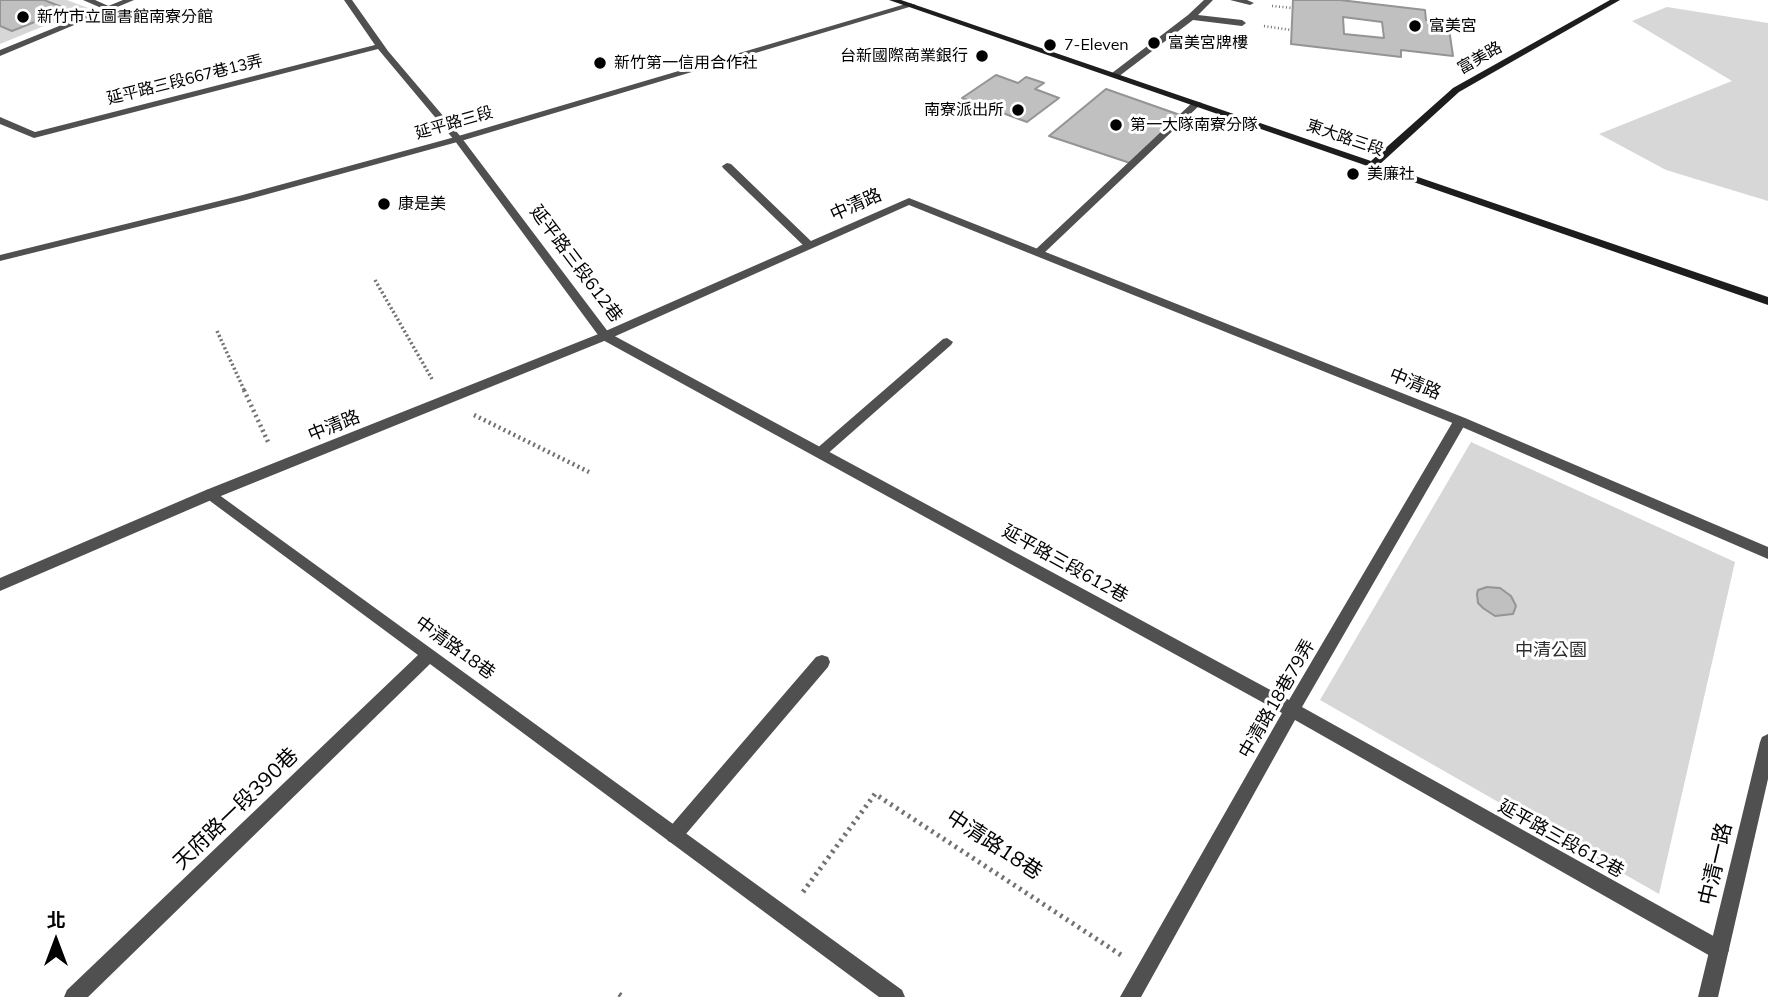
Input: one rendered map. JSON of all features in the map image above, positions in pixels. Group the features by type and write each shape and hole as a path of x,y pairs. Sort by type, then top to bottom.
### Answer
{"main road":[{"name":"東大路三段","path":"893,0 1768,301"},
{"name":"富美路","path":"1374,164 1456,90 1616,0"}],"street":[{"path":"87,0 109,8"},
{"path":"0,53 130,0"},
{"name":"延平路三段612巷","path":"348,0 381,47 458,139 605,336 1292,710 1719,950"},
{"path":"1115,75 1209,0"},
{"path":"1234,0 1250,3"},
{"name":"延平路三段","path":"0,258 242,198 458,139 912,5"},
{"path":"1191,17 1242,23"},
{"name":"延平路三段667巷13弄","path":"0,120 34,135 381,47"},
{"path":"1039,252 1197,103"},
{"path":"727,166 809,245"},
{"name":"中清路","path":"0,585 211,494 605,336 909,201 1460,421 1768,553"},
{"path":"821,453 947,342"},
{"name":"中清路18巷79弄","path":"1130,997 1292,710 1460,421"},
{"name":"中清路18巷","path":"211,494 895,997"},
{"name":"天府路一段390巷","path":"74,997 429,655"},
{"path":"674,835 822,662"},
{"name":"中清一路","path":"1708,997 1768,742"}],"path":[{"path":"374,280 445,400 589,472"},
{"path":"218,331 280,467"},
{"name":"中清路18巷","path":"785,916 875,794 1145,970"}],"green space":[{"name":"新竹市立圖書館南寮分館","path":"0,0 67,0 88,8 0,44"},
{"path":"1667,7 1768,23 1768,201 1666,170 1599,134 1732,81 1632,21"},
{"name":"中清公園","path":"1471,442 1735,562 1659,894 1320,700"}],"building":[{"name":"新竹市立圖書館南寮分館","path":"0,0 44,0 67,9 12,31 0,26"},
{"name":"富美宮","path":"1293,0 1340,0 1425,10 1426,20 1448,22 1453,56 1401,50 1401,57 1291,44","holes":["1343,17 1382,22 1384,38 1344,34"]},
{"name":"南寮派出所","path":"996,75 1018,83 1026,77 1044,83 1035,89 1059,98 1027,122 962,98"},
{"name":"第一大隊南寮分隊","path":"1106,89 1180,115 1130,163 1049,136"},
{"path":"1487,587 1500,588 1511,596 1516,606 1513,614 1495,616 1478,603 1478,590"}],"place":[{"name":"新竹市立圖書館南寮分館","path":"23,17"},
{"name":"富美宮","path":"1415,26"},
{"name":"富美宮牌樓","path":"1154,43"},
{"name":"7-Eleven","path":"1050,45"},
{"name":"台新國際商業銀行","path":"982,56"},
{"name":"新竹第一信用合作社","path":"600,63"},
{"name":"南寮派出所","path":"1018,110"},
{"name":"第一大隊南寮分隊","path":"1116,125"},
{"name":"美廉社","path":"1353,174"},
{"name":"康是美","path":"384,204"}]}
